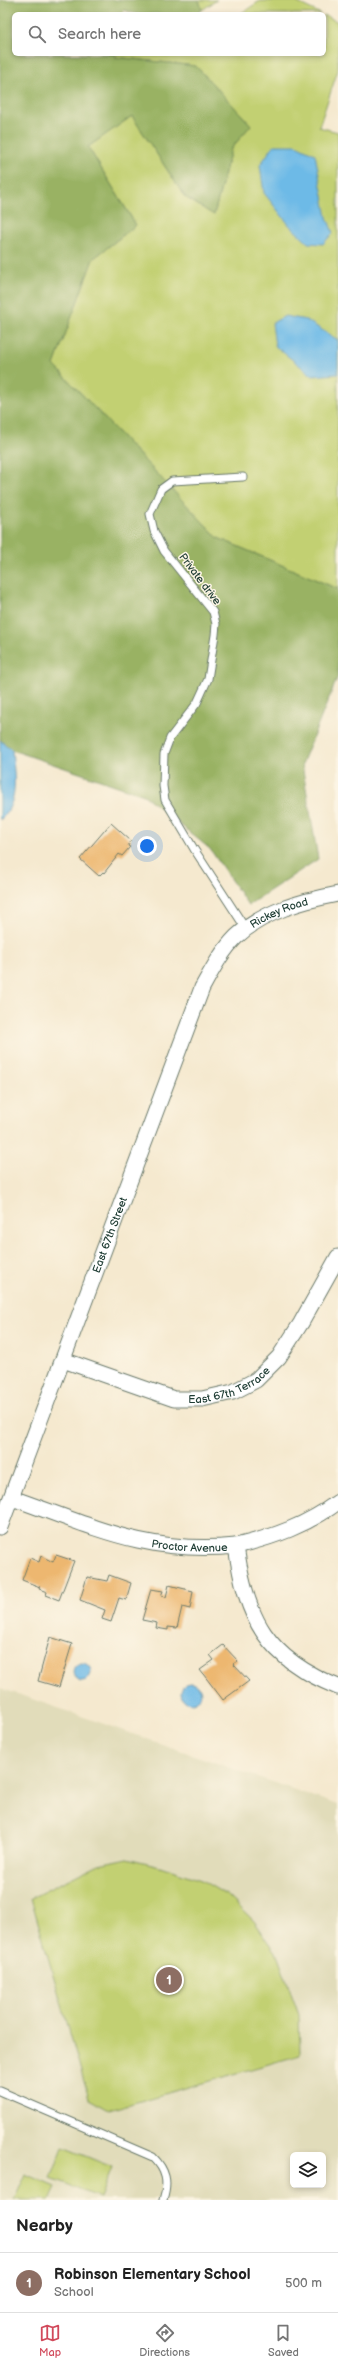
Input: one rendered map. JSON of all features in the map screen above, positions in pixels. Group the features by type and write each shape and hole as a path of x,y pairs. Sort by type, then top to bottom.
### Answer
{"street":[{"name":"Rickey Road","path":"228,947 246,929 291,906 307,900 338,894"},
{"name":"East 67th Street","path":"0,1527 64,1360 190,1015 202,988 228,947"},
{"name":"East 67th Terrace","path":"64,1360 174,1399 202,1399 233,1392 256,1380 279,1357 301,1323 336,1262"},
{"name":"Proctor Avenue","path":"12,1498 135,1541 187,1548 236,1546 239,1572 247,1604 259,1627 283,1656 314,1677 338,1687"},
{"path":"236,1546 269,1538 296,1527 338,1502"}],"lane":[{"name":"Private drive","path":"243,478 172,480 161,489 150,514 154,531 164,550 213,612 216,624 208,679 197,703 170,738 164,754 163,786 165,800 194,849 246,929"},
{"path":"0,2091 152,2158 160,2165 166,2175 167,2186 163,2200"}],"shaded area":[{"path":"0,1688 338,1805 338,2200 0,2200"}],"green space":[{"path":"0,0 199,0 202,10 200,12 130,12 124,10 124,12 12,12 12,56 115,56 196,66 251,125 231,149 214,215 185,197 132,116 88,147 136,225 93,259 54,365 218,538 338,589 338,676 302,764 318,859 248,905 210,849 144,795 12,750 0,740"},
{"path":"199,0 217,0 202,10"},
{"path":"260,1 294,1 317,12 243,12"},
{"path":"326,16 338,22 338,70 319,127 338,132 338,589 218,538 54,365 93,259 136,225 88,147 132,116 185,197 214,215 231,149 251,125 196,66 115,57 326,56"},
{"path":"127,1858 160,1866 201,1880 228,1896 254,1921 276,1952 299,2015 300,2055 109,2110 89,2099 31,1898 99,1864"},
{"path":"63,2147 112,2167 100,2198 51,2179"},
{"path":"26,2174 56,2187 50,2200 14,2200"}],"water":[{"path":"274,145 296,145 315,154 327,217 333,233 323,244 308,243 290,226 264,193 260,165"},
{"path":"285,316 306,320 338,340 338,374 313,376 275,346 272,323"},
{"path":"0,740 12,750 14,787 11,805 0,820"},
{"path":"82,1663 86,1664 90,1668 90,1676 86,1680 82,1681 78,1680 74,1676 73,1672 74,1668 78,1664"},
{"path":"191,1683 198,1686 201,1693 198,1700 191,1703 184,1700 181,1693 184,1686"}],"building":[{"path":"111,823 131,841 128,846 130,847 122,856 119,854 104,873 103,872 99,876 80,859"},
{"path":"56,1555 74,1561 59,1600 46,1595 47,1592 39,1589 40,1587 22,1580 30,1558 39,1562 41,1556 53,1562"},
{"path":"109,1575 131,1583 126,1600 119,1598 111,1622 102,1619 105,1610 80,1600 87,1577 107,1581"},
{"path":"169,1585 193,1591 190,1609 182,1607 177,1628 168,1627 168,1630 156,1628 157,1623 142,1620 151,1589 163,1591 161,1596 166,1597"},
{"path":"50,1637 72,1644 59,1687 38,1681"},
{"path":"223,1645 238,1661 233,1664 249,1681 223,1700 200,1670 214,1660 210,1655"}],"place":[{"name":"Robinson Elementary School","path":"169,1980"}]}
